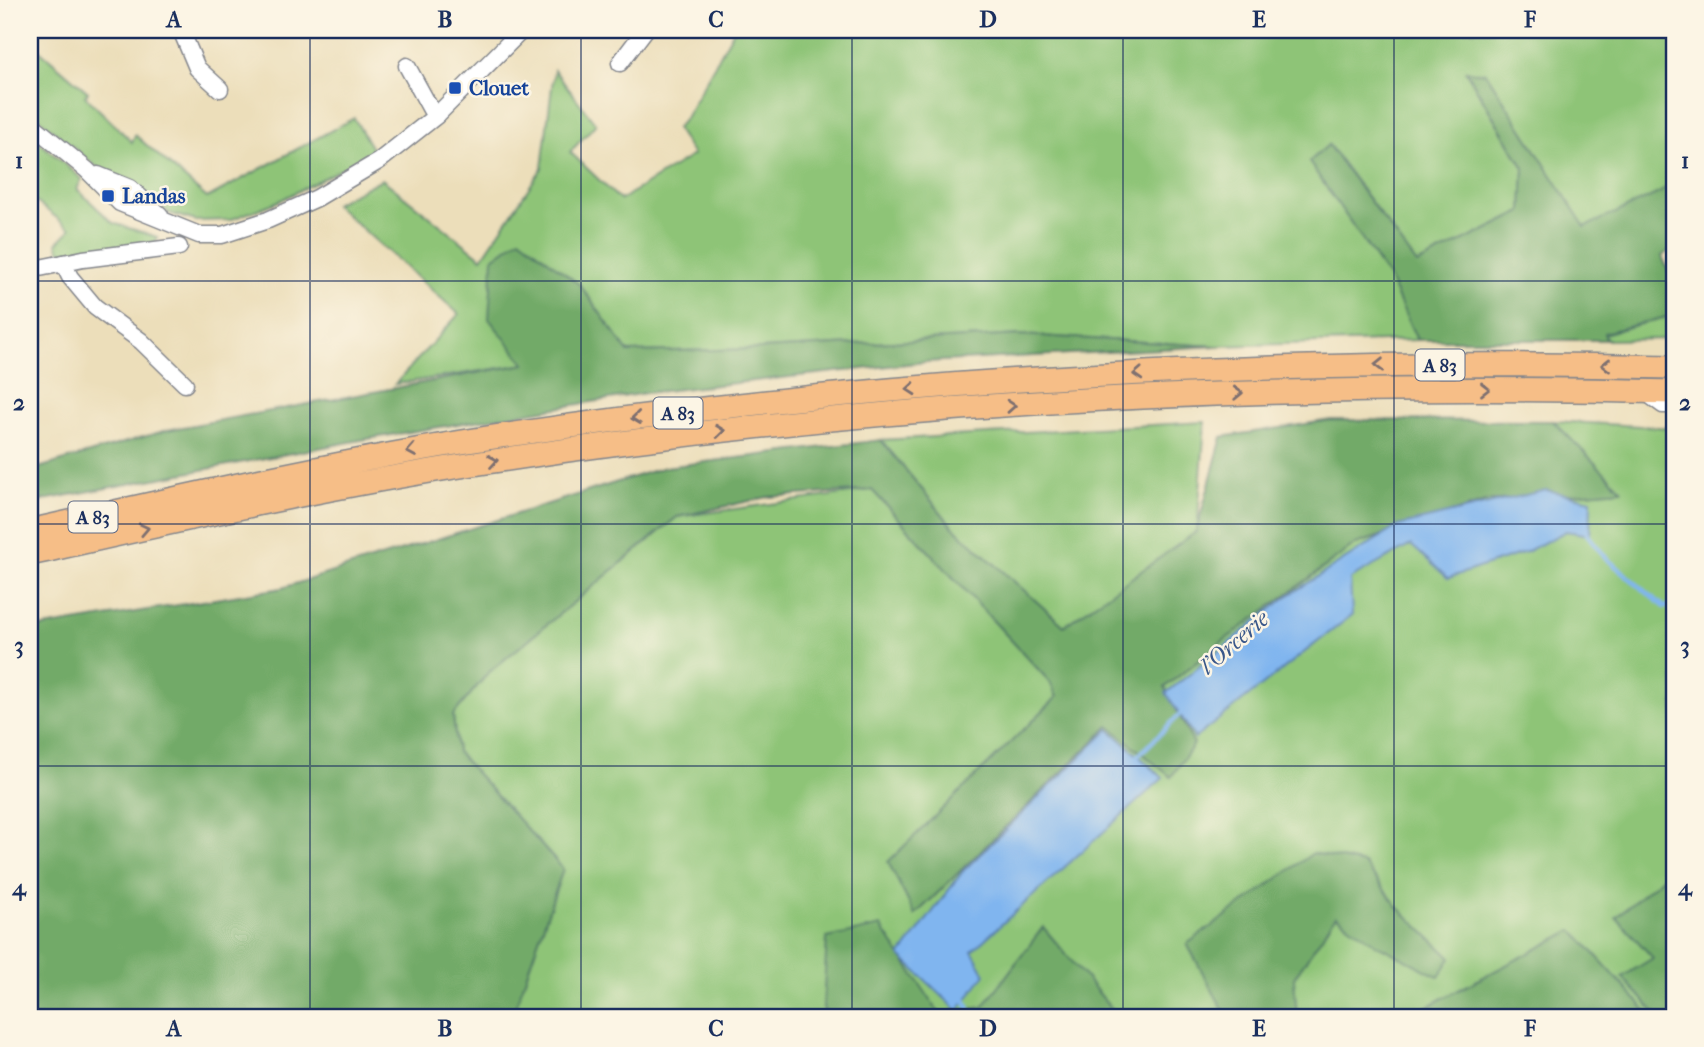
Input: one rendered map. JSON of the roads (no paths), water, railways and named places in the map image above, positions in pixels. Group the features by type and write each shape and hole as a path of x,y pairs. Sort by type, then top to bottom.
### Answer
{"highway":[{"name":"A 83","path":"30,531 275,477 445,445 750,404 983,383 1271,368 1475,364 1674,366"},
{"name":"A 83","path":"30,554 311,494 482,462 788,424 1070,402 1294,391 1674,391"}],"street":[{"path":"181,30 197,68 220,89"},
{"path":"30,122 87,170 120,203 199,235 222,235 268,220 317,198 379,161 435,117 523,30"},
{"path":"620,63 645,30"},
{"path":"407,66 435,117"},
{"path":"30,270 179,247"},
{"path":"63,263 70,277 95,307 141,341 185,384"},
{"path":"1644,391 1663,405 1674,405"}],"water":[{"path":"1546,490 1591,500 1590,535 1566,531 1526,552 1448,578 1411,545 1350,579 1352,615 1195,738 1166,693 1289,595 1398,526"},
{"path":"1109,729 1163,778 972,951 985,974 958,1011 900,956 963,871"}],"waterway":[{"name":"l'Orcerie","path":"1587,534 1606,558 1664,607 1674,606"},
{"name":"l'Orcerie","path":"1135,759 1183,711"},
{"name":"l'Orcerie","path":"964,997 972,1017"}],"place":[{"name":"Clouet","path":"455,88"},
{"name":"Landas","path":"108,196"}]}
